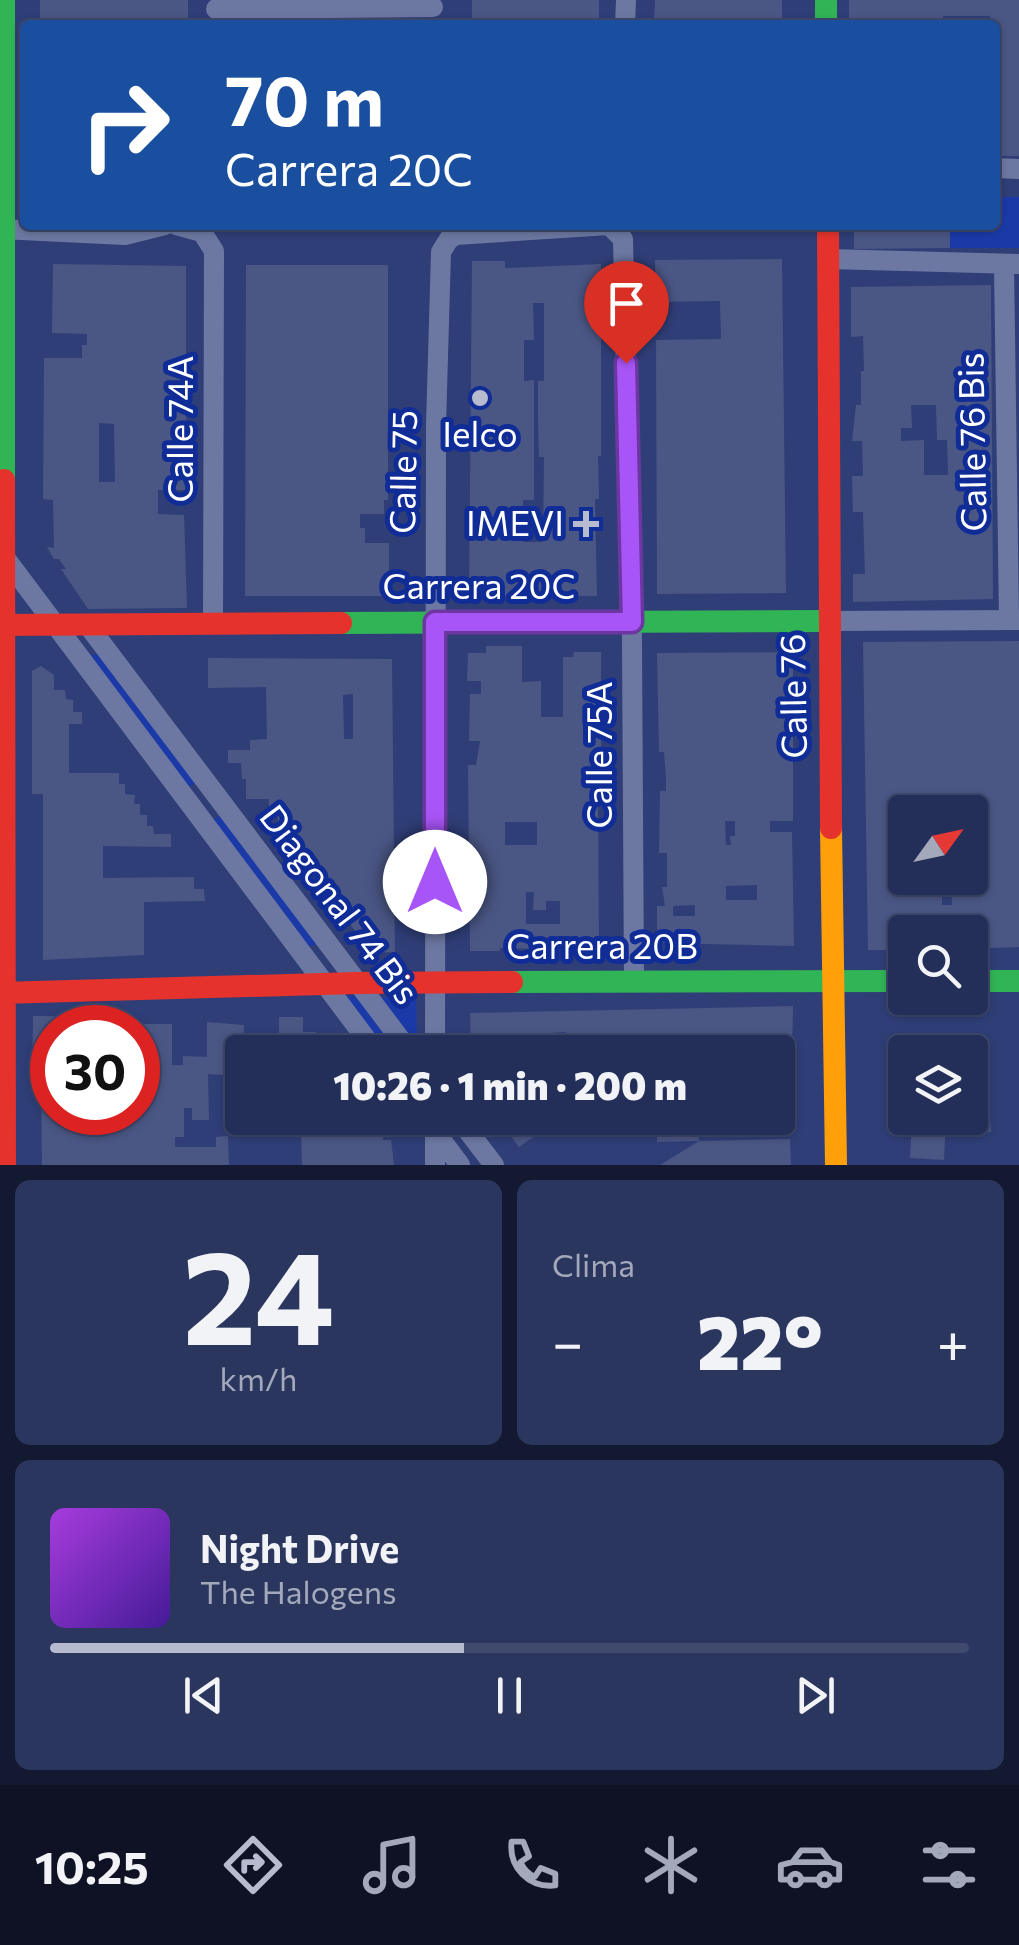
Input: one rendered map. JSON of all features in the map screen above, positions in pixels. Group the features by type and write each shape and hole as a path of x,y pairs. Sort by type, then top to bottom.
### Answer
{"street":[{"path":"4,0 5,1165"},
{"path":"216,11 433,11"},
{"path":"23,230 125,235 145,230"},
{"name":"Calle 74A","path":"198,230 207,236 214,251 213,624"},
{"name":"Calle 75A","path":"441,252 449,238 463,233 526,230"},
{"name":"Calle 75A","path":"617,230 623,239 632,622 634,982"},
{"name":"Calle 76","path":"828,230 828,620 836,1165"},
{"name":"Calle 75","path":"434,1035 441,252"},
{"path":"828,259 1011,264"},
{"name":"Calle 76 Bis","path":"1011,264 1014,620"},
{"name":"Diagonal 74 Bis","path":"6,559 363,1035"},
{"name":"Carrera 20C","path":"3,625 1014,620"},
{"name":"Diagonal 74 Bis","path":"87,624 397,1035"},
{"name":"Diagonal 74 Bis","path":"195,811 216,796"},
{"name":"Carrera 20B","path":"3,993 357,982 888,981"},
{"path":"988,981 1019,981"},
{"path":"432,1135 435,1165"},
{"path":"440,1135 460,1165"},
{"path":"471,1135 494,1165"}],"shaded area":[{"path":"1000,197 1019,197 1019,248 950,248 950,230 1000,230"},
{"path":"85,654 99,655 195,783 186,789"},
{"path":"220,815 318,945 305,946 212,821"},
{"path":"343,995 357,996 386,1035 373,1035"},
{"path":"381,997 416,997 417,1035 409,1035"}],"building":[{"path":"40,0 188,0 188,20 40,20"},
{"path":"472,0 599,0 599,20 472,20"},
{"path":"655,0 782,0 782,20 654,20"},
{"path":"849,0 1019,0 1019,156 1000,156 1000,20 990,20 990,16 943,16 943,20 849,20"},
{"path":"854,230 950,230 950,248 854,249"},
{"path":"782,259 786,593 657,594 656,340 721,339 720,301 656,302 655,260"},
{"path":"472,261 505,261 505,268 601,264 601,456 599,499 595,499 597,596 469,595","holes":["533,303 544,303 544,381 538,381 539,457 544,457 543,542 523,542 523,500 534,500 534,380 524,381 524,340 534,340"]},
{"path":"53,264 186,266 186,490 158,490 158,514 184,515 187,608 88,609 61,569 66,569 47,547 54,548 53,500 43,499 44,358 82,358 82,345 87,345 87,334 52,333","holes":["99,423 114,424 115,482 99,482"]},
{"path":"246,265 388,265 388,500 384,500 384,514 360,514 360,528 365,528 365,543 389,543 389,596 245,596"},
{"path":"991,285 993,599 853,602 853,574 865,574 863,512 853,512 852,476 863,476 862,441 852,441 864,371 863,336 851,337 851,287","holes":["911,405 936,405 937,440 947,440 948,475 924,475 924,440 901,441 901,428 912,428"]},
{"path":"1019,641 1019,947 988,948 988,915 888,915 888,950 868,950 863,642"},
{"path":"486,646 522,646 522,682 541,681 541,717 563,717 563,657 573,657 574,652 601,652 601,787 591,787 591,800 598,800 599,950 470,951 468,765 476,765 480,741 469,741 470,694 481,694 481,681 467,681 468,653 486,653","holes":["505,822 537,822 537,845 505,845","526,892 534,892 533,910 546,910 546,901 560,901 560,924 526,924"]},
{"path":"793,652 793,821 770,821 770,832 792,832 794,946 657,943 657,906 665,906 662,887 667,887 667,853 659,853 660,791 666,791 666,779 664,752 659,752 657,653","holes":["725,821 735,821 731,845 726,845","757,885 757,900 726,900 726,886","695,905 695,916 673,916 673,906"]},
{"path":"208,658 392,659 395,952 372,953 323,889 323,873 311,873 311,864 305,865 305,852 289,852 288,841 282,841 282,831 278,831 278,817 269,817 269,799 246,799 241,763 228,763 228,750 250,750 250,740 267,739 266,687 208,688","holes":["353,694 353,739 344,739 343,695"]},
{"path":"41,666 54,675 54,690 65,690 66,699 73,700 73,712 82,712 82,724 69,724 69,773 119,773 119,784 125,784 125,794 135,795 134,804 140,804 140,815 147,815 147,826 153,826 154,834 171,834 171,847 103,846 103,878 194,877 194,889 204,889 205,901 144,902 144,955 43,960 43,794 32,794 32,671"},
{"path":"793,1006 792,1035 471,1035 470,1013"},
{"path":"279,1017 303,1017 303,1032 316,1032 316,1035 279,1035"},
{"path":"207,1022 244,1025 243,1035 225,1035 224,1075 208,1074 209,1120 192,1120 192,1108 184,1108 184,1137 175,1137 175,1147 216,1147 216,1137 228,1136 229,1165 42,1165 42,1135 160,1135 160,1024 172,1024 172,1065 183,1065 183,1056 207,1057"},
{"path":"988,1078 991,1132 988,1132"},
{"path":"301,1135 383,1135 383,1140 391,1140 394,1165 302,1165"},
{"path":"510,1135 536,1135 519,1147"},
{"path":"657,1135 699,1135 699,1141 657,1142"},
{"path":"911,1135 945,1135 944,1160 910,1158"},
{"path":"790,1139 791,1165 660,1165 699,1141"}],"traffic: fast":[{"path":"4,0 4,480"},
{"path":"826,0 826,20"},
{"path":"341,623 828,621"},
{"path":"512,982 888,981"},
{"path":"988,981 1019,981"}],"traffic: slow":[{"path":"831,828 836,1165"}],"traffic: jam":[{"path":"828,230 831,828"},
{"path":"4,480 5,1165"},
{"path":"0,625 341,623"},
{"path":"0,993 512,982"}],"place":[{"name":"Ielco","path":"480,398"},
{"name":"IMEVI","path":"586,524"}],"route":[{"path":"435,882 435,622 632,622 626,363"}]}
